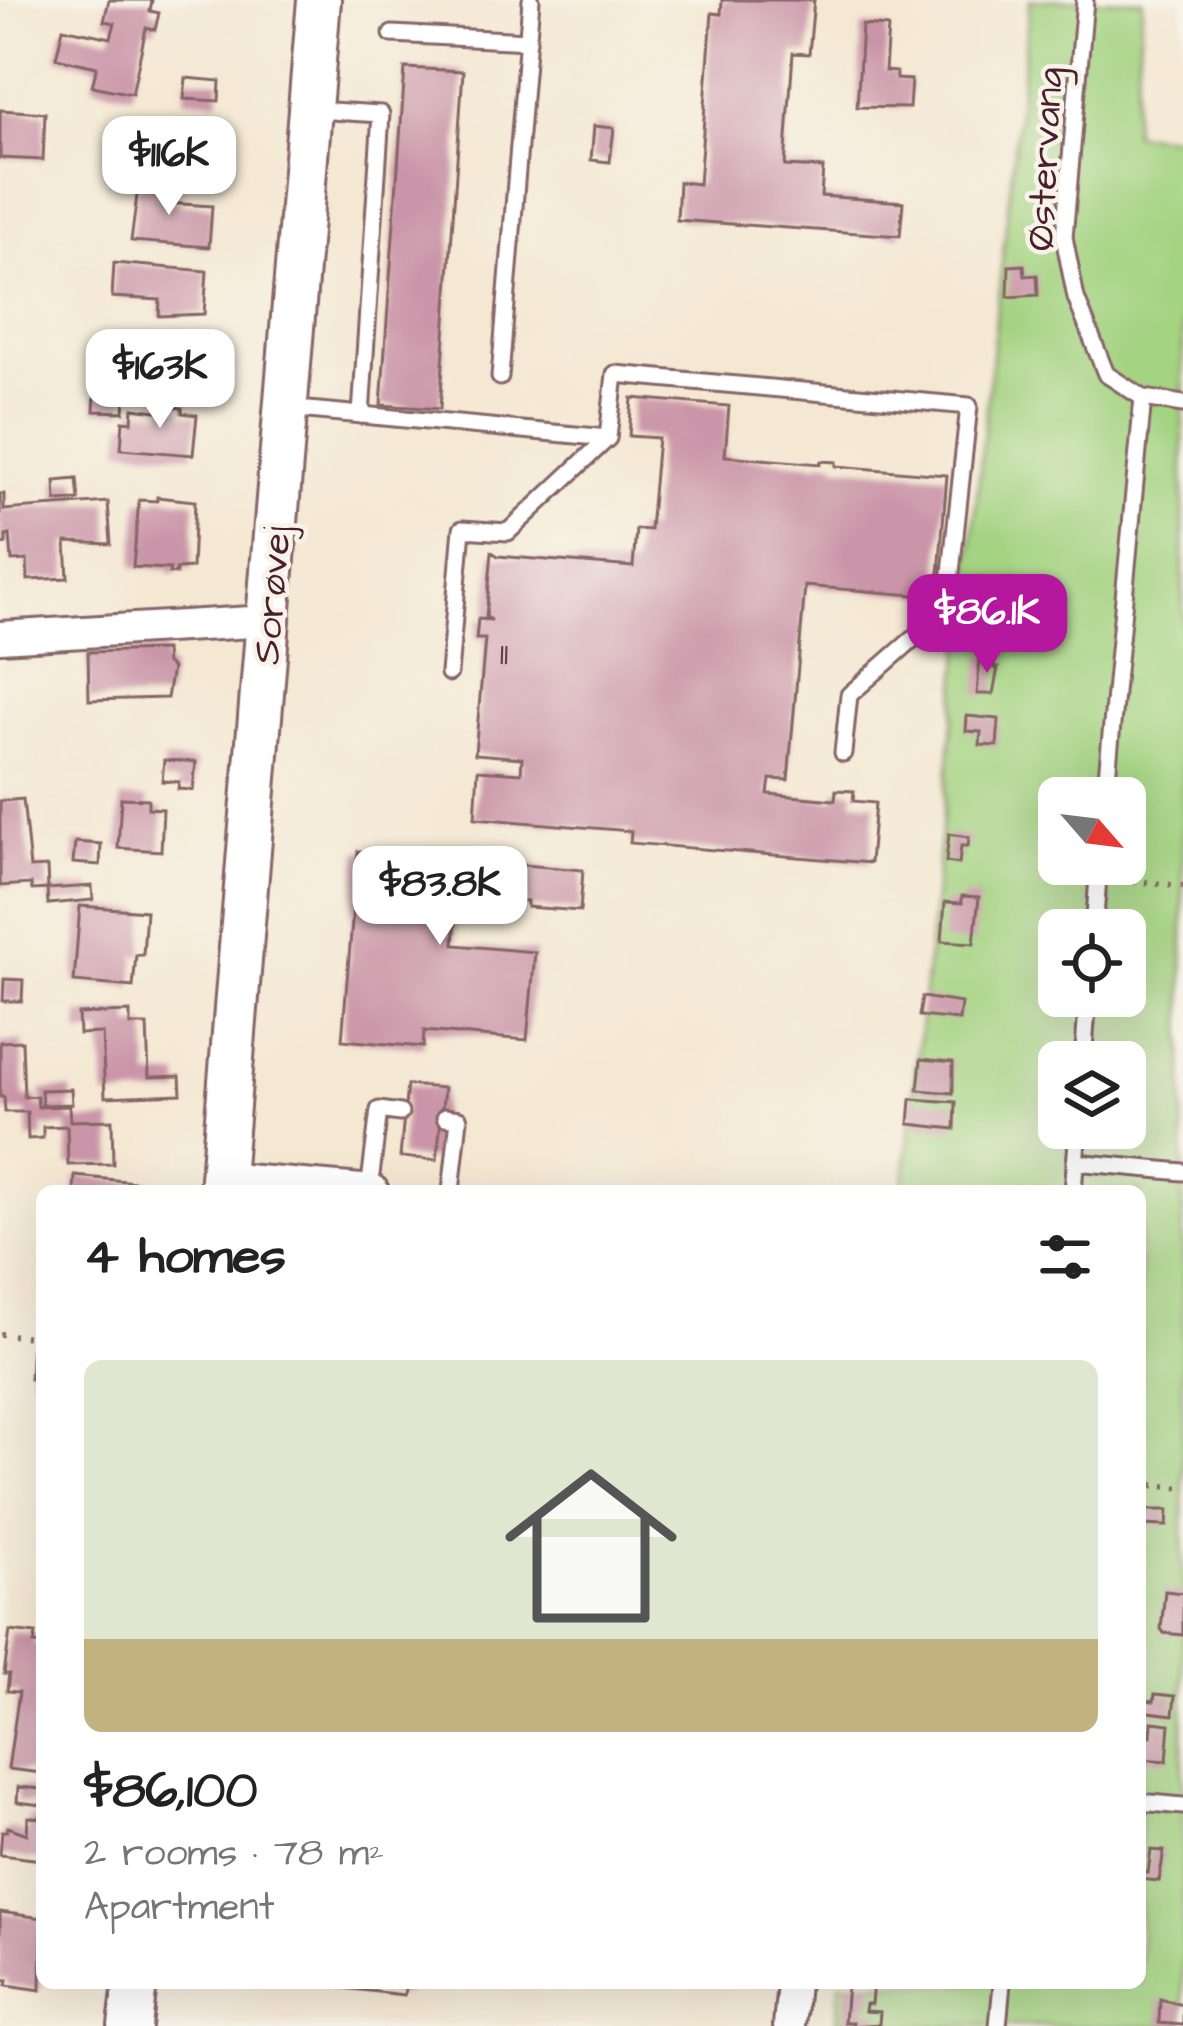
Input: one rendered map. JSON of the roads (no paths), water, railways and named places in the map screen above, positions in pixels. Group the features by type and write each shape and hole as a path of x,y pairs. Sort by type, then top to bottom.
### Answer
{"street":[{"name":"Sorøvej","path":"222,1185 319,0"},
{"path":"0,638 268,621"},
{"path":"130,2026 134,1989"},
{"path":"789,2026 792,1989"}],"lane":[{"path":"500,377 531,0"},
{"name":"Østervang","path":"1085,0 1064,237 1076,298 1106,374 1143,398"},
{"path":"392,34 528,41"},
{"path":"310,110 382,114 361,415"},
{"path":"449,673 462,529 508,532 608,438 615,374 970,406 947,609 849,695 843,753"},
{"path":"1108,777 1143,398 1183,404"},
{"path":"284,408 608,438"},
{"path":"372,1185 379,1110 400,1113"},
{"path":"445,1118 459,1119 452,1185"},
{"path":"1073,1185 1076,1149"},
{"path":"1075,1162 1183,1172"},
{"path":"1146,1803 1183,1806"},
{"path":"998,2026 1001,1989"}]}
